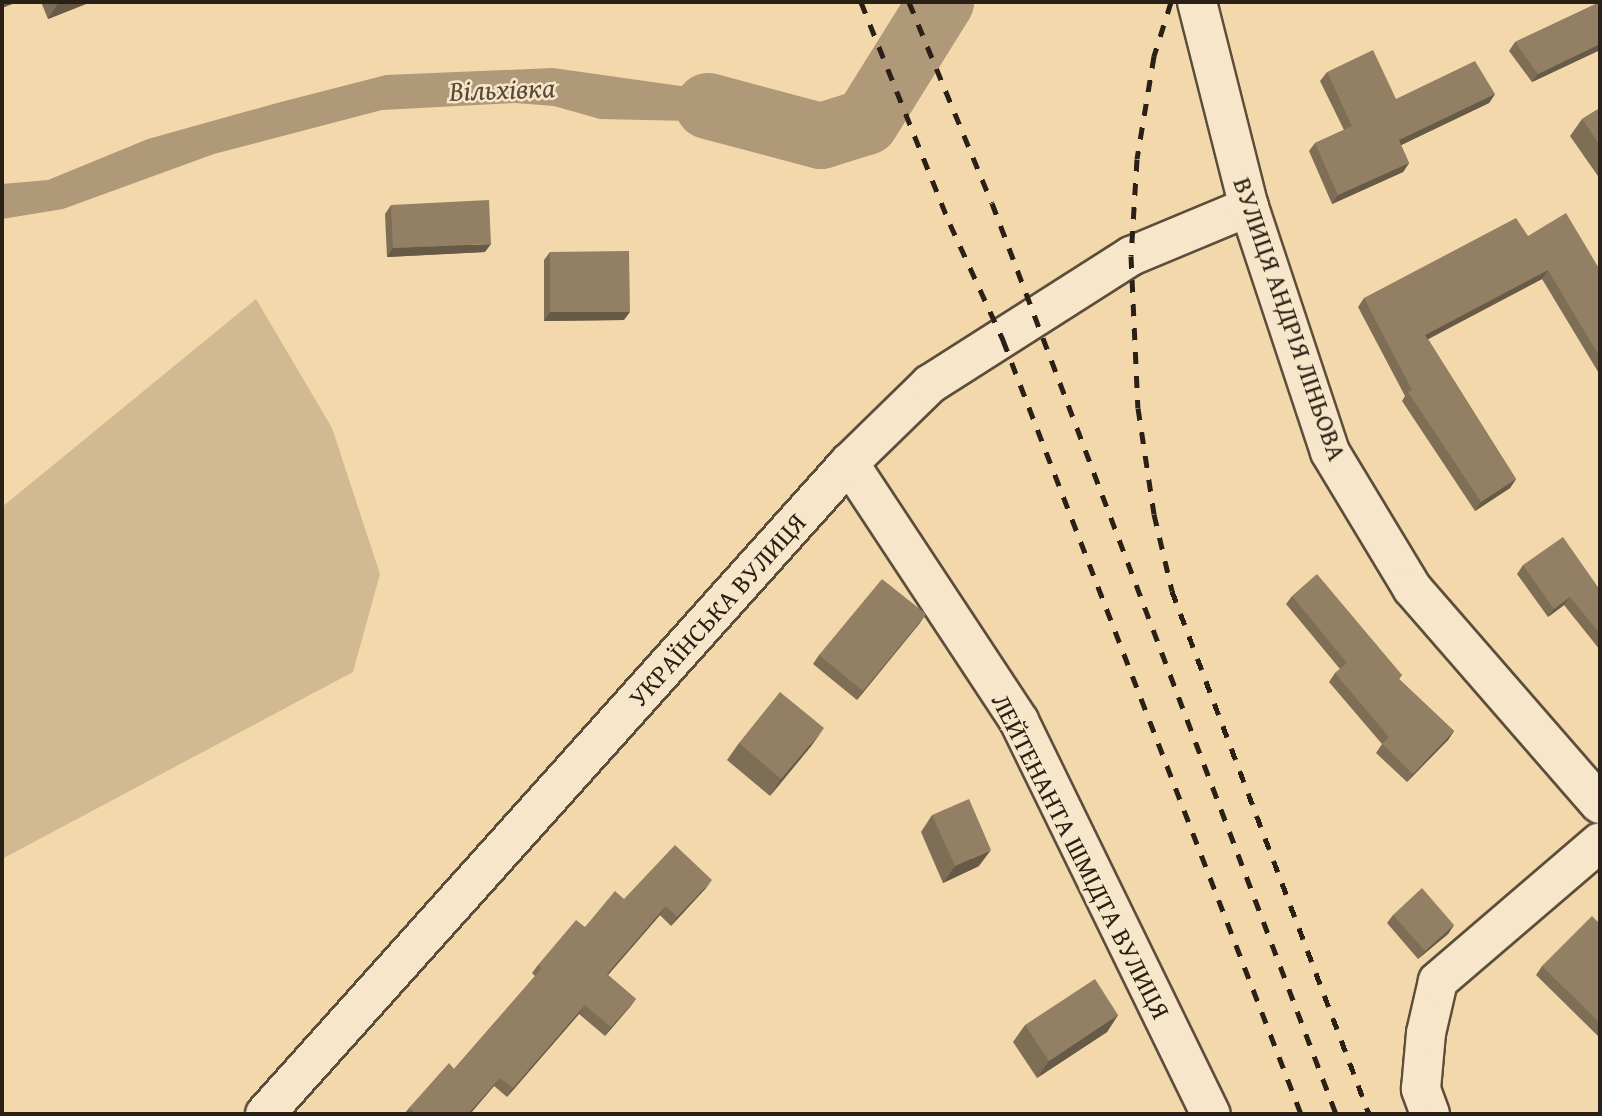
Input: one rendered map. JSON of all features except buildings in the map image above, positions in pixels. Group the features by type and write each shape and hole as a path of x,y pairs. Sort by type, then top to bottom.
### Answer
{"street":[{"name":"ВУЛИЦЯ АНДРІЯ ЛІНЬОВА","path":"1197,2 1249,208 1330,452 1412,588 1600,804"},
{"name":"УКРАЇНСЬКА ВУЛИЦЯ","path":"265,1114 849,463 930,384 1131,256 1249,208"},
{"name":"ЛЕЙТЕНАНТА ШМІДТА ВУЛИЦЯ","path":"849,463 1019,721 1211,1114"},
{"path":"1430,1114 1421,1089 1426,1033 1438,981 1600,842"}],"shaded area":[{"path":"256,299 332,428 380,574 353,672 2,859 2,507"}],"water":[{"path":"553,68 773,99 805,110 790,140 734,122 600,119 554,106 515,103 382,110 214,154 63,209 2,219 2,184 48,180 148,139 277,103 386,75"}],"waterway":[{"name":"Вільхівка","path":"708,106 821,136 866,122 941,2"}],"railway":[{"path":"861,2 950,224 1003,340 1301,1114"},
{"path":"909,2 992,203 1336,1114"},
{"path":"1171,2 1154,56 1137,159 1131,256 1138,408 1154,514 1172,591 1369,1114"}]}
